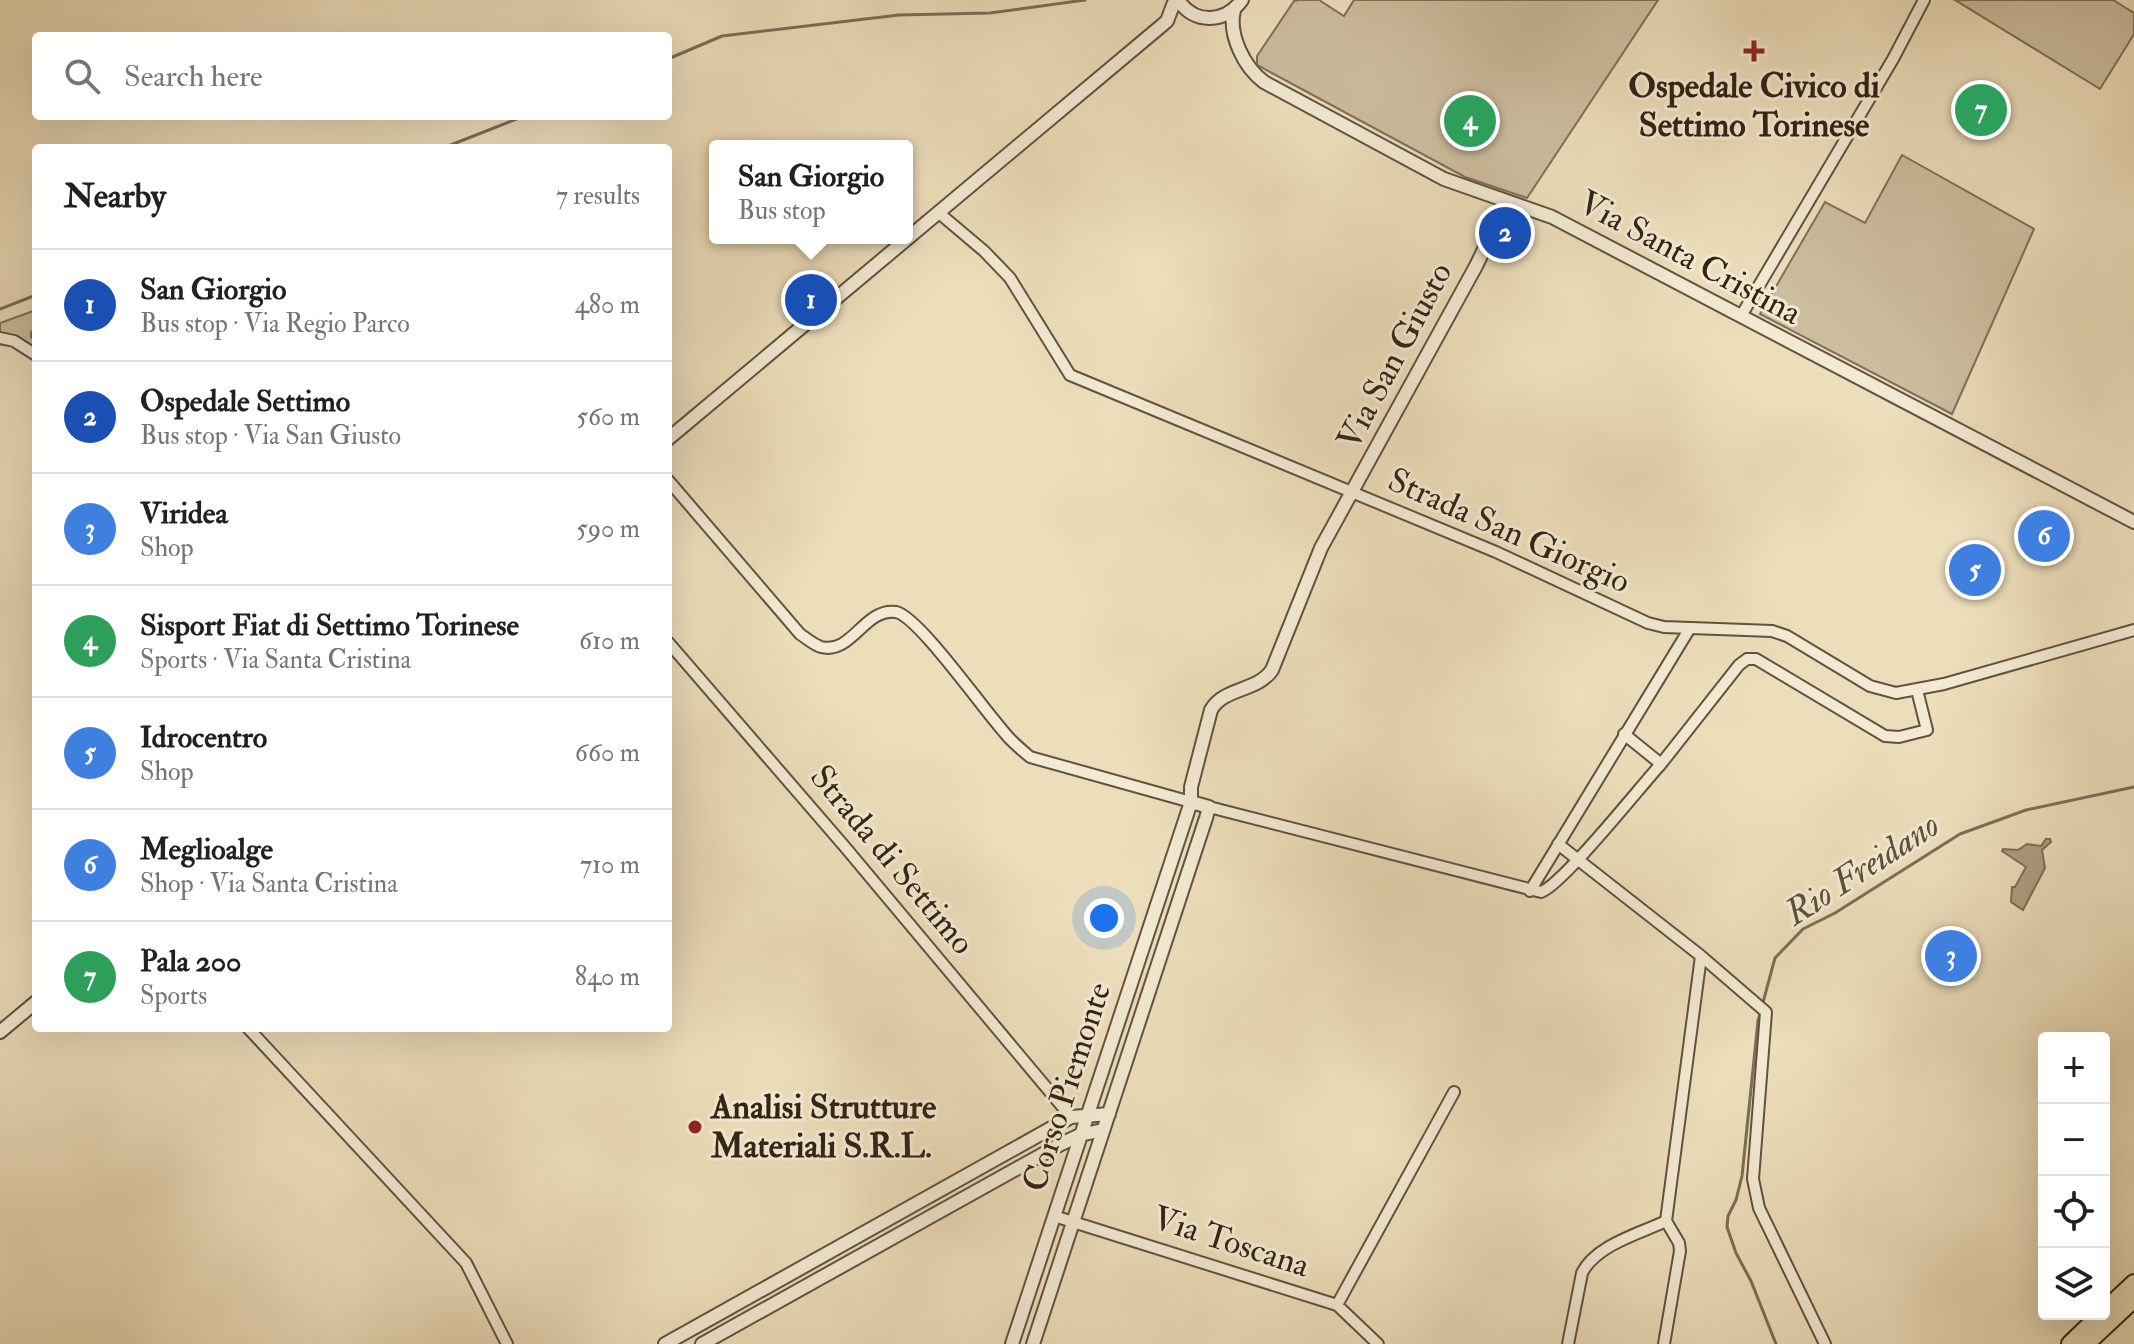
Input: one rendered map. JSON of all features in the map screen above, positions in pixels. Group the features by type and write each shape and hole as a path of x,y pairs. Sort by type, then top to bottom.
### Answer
{"highway":[{"path":"2110,1305 2134,1283"},
{"path":"2086,1344 2134,1299"},
{"path":"2070,1344 2094,1320"}],"street":[{"path":"1167,21 1176,0 1191,14 1208,19 1234,35"},
{"path":"1741,316 1893,59 1924,0"},
{"path":"1208,19 1222,17 1238,5"},
{"name":"Via Santa Cristina","path":"1238,5 1232,25 1234,35 1247,64 1264,82 1444,179 1552,217 2134,522"},
{"path":"913,235 1167,21 1191,14"},
{"name":"Via San Giusto","path":"1191,802 1191,787 1214,705 1259,683 1270,673 1321,548 1476,266 1507,202"},
{"name":"Strada San Giorgio","path":"939,213 1010,278 1070,375 1496,552 1648,623 1772,631 1787,636 1870,686 1896,693 1917,690 2134,630"},
{"path":"672,436 902,244"},
{"path":"0,338 14,341 32,357"},
{"path":"672,485 800,634 821,647 840,646 879,614 895,612 907,617 1010,740 1030,757 1530,891 1548,890 1577,859 1661,764 1747,659 1756,659 1885,736 1899,737 1927,730 1917,690"},
{"path":"1530,891 1690,628"},
{"name":"Strada di Settimo","path":"672,647 1071,1117"},
{"path":"1624,734 1661,764"},
{"name":"Corso Piemonte","path":"1012,1344 1191,802"},
{"name":"Corso Piemonte","path":"1033,1344 1209,807"},
{"path":"1558,844 1701,956 1766,1012 1753,1179 1759,1208 1825,1344"},
{"path":"1158,900 1177,906"},
{"path":"1664,1344 1680,1251 1679,1243 1666,1221 1701,956"},
{"path":"0,1032 32,1005"},
{"path":"252,1032 466,1263 507,1344"},
{"path":"1337,1305 1454,1092"},
{"path":"665,1344 1071,1117 1109,1114"},
{"path":"702,1344 1080,1135 1103,1130"},
{"path":"966,1176 977,1191"},
{"name":"Via Toscana","path":"1054,1216 1337,1305 1378,1344"},
{"path":"1568,1344 1586,1264 1595,1255 1666,1221"},
{"path":"835,1251 843,1265"},
{"path":"749,1298 757,1313"}],"shaded area":[{"path":"1319,0 1344,16 1354,0 1658,0 1527,198 1465,177 1257,65 1257,56 1294,1"},
{"path":"1955,0 2113,0 2134,13 2134,34 2100,89"},
{"path":"1902,155 2034,229 1952,414 1760,314 1825,202 1865,223"},
{"path":"32,311 32,347 14,336 0,334 0,323"},
{"path":"2046,839 2051,842 2042,850 2045,868 2023,910 2011,902 2012,887 2015,887 2026,867 2002,851 2018,850 2027,844 2041,846"}],"waterway":[{"path":"672,57 722,36 899,15 990,13 1085,0"},
{"path":"453,144 514,120"},
{"path":"0,309 32,297"},
{"name":"Rio Freidano","path":"1776,1344 1727,1227 1742,1176 1758,1021 1775,958 1803,929 1835,913 1960,834 2026,810 2134,787"}],"place":[{"name":"Ospedale Civico di Settimo Torinese","path":"1754,51"},
{"name":"Pala 200","path":"1981,110"},
{"name":"Sisport Fiat di Settimo Torinese","path":"1470,121"},
{"name":"Ospedale Settimo","path":"1505,233"},
{"name":"San Giorgio","path":"811,300"},
{"name":"Meglioalge","path":"2044,536"},
{"name":"Idrocentro","path":"1975,570"},
{"name":"Viridea","path":"1951,956"},
{"name":"Analisi Strutture Materiali S.R.L.","path":"695,1127"}]}
